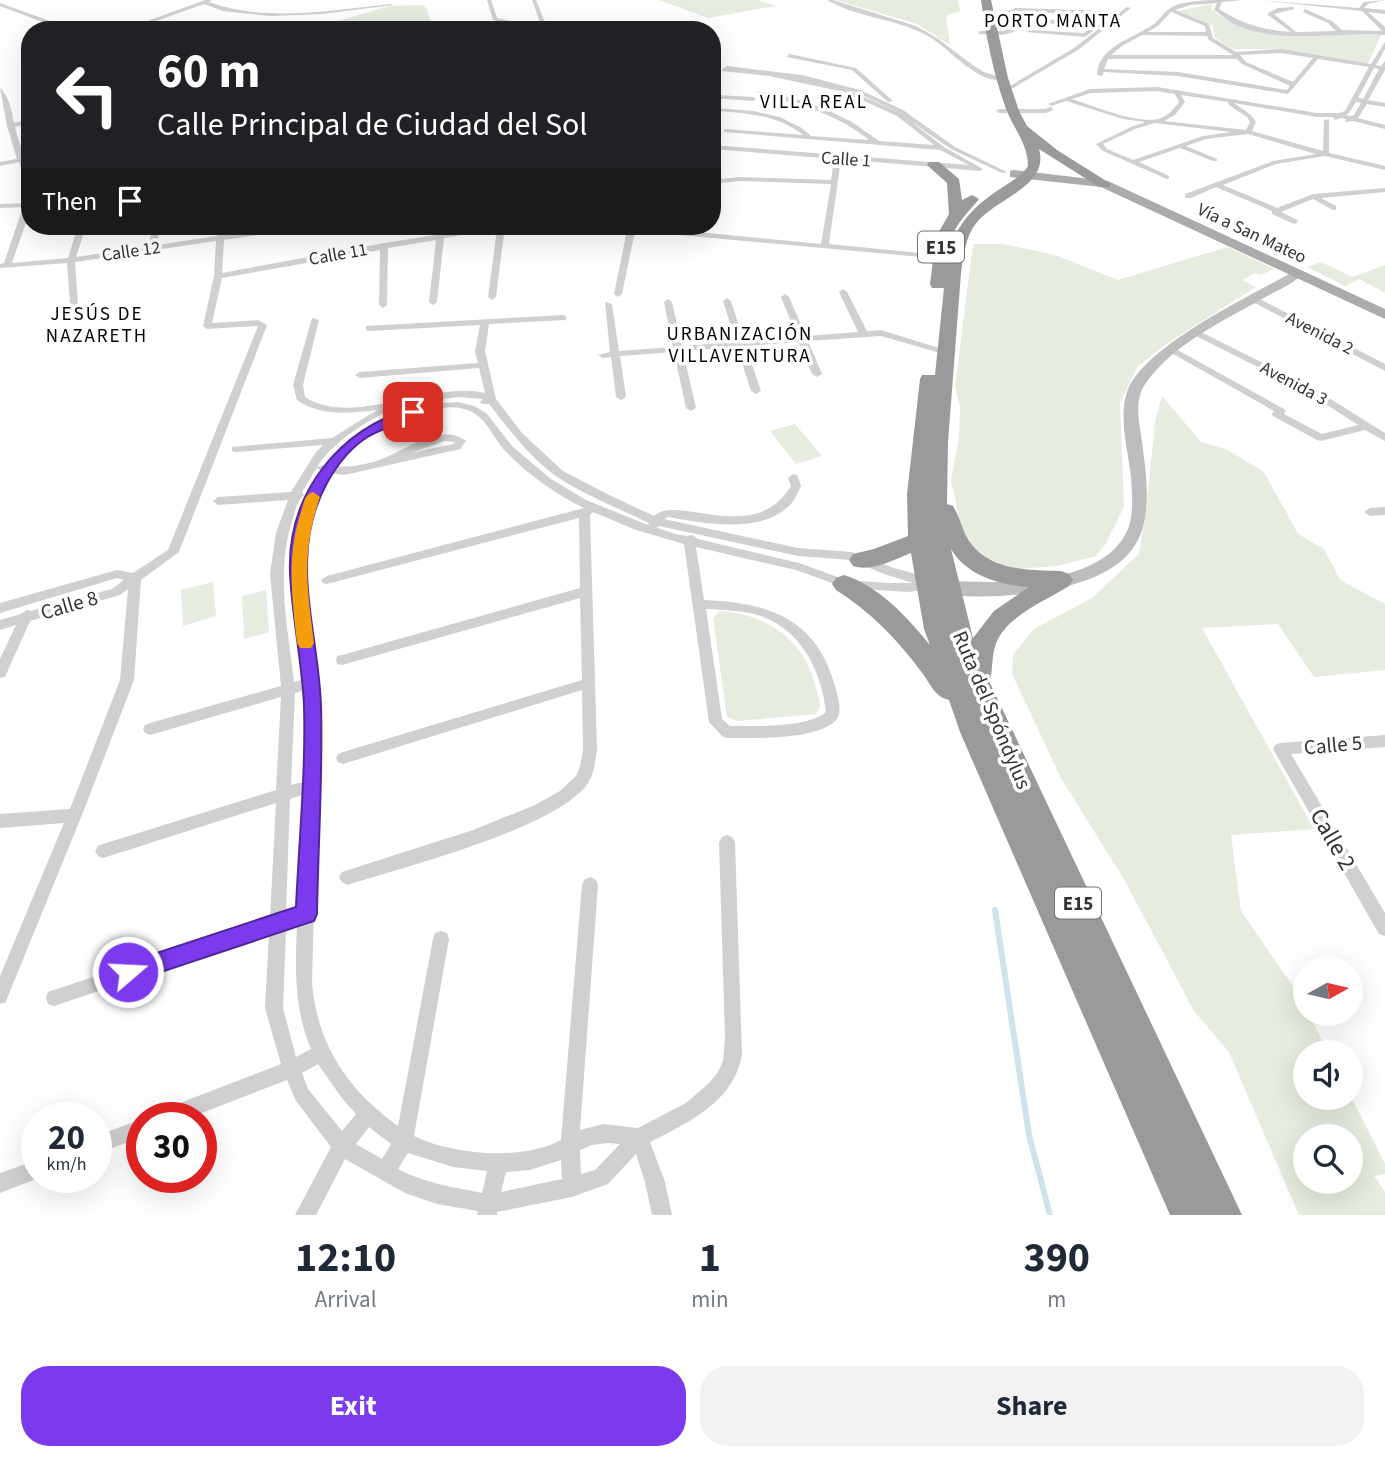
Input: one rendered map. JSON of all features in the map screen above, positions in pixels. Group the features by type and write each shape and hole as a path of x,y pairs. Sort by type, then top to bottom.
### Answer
{"highway":[{"path":"975,0 1005,84 999,100"},
{"path":"986,0 986,33 999,100 1023,158 1016,174"},
{"path":"999,100 1052,153 1104,184"},
{"path":"1016,174 1035,165 1025,128"},
{"path":"934,165 954,183 955,212"},
{"name":"E15","path":"955,212 974,197 1016,174"},
{"name":"Ruta del Spóndylus","path":"1016,174 973,215 961,236 920,460 920,540 977,684 1222,1215"},
{"name":"Ruta del Spóndylus","path":"955,212 944,230 940,257 937,629 969,718 1190,1215"},
{"path":"937,482 951,533 962,551 982,565 1015,579 1060,580"},
{"path":"856,558 885,555 920,540"},
{"path":"977,684 983,646 989,630 1060,580"},
{"path":"844,584 878,604 910,638 969,718"}],"main road":[{"name":"Vía a San Mateo","path":"1016,174 1104,184 1385,315"}],"street":[{"path":"335,0 339,10"},
{"path":"489,0 495,19 504,21"},
{"path":"534,0 542,21"},
{"path":"829,0 894,19 926,33 999,100 1036,109 1113,91"},
{"path":"1090,91 1105,57 1127,39 1154,26 1170,10 1191,4 1241,0"},
{"path":"1259,0 1362,11 1385,33"},
{"path":"1353,0 1385,12"},
{"path":"150,21 207,1 228,9 278,14 391,5"},
{"path":"1220,1 1216,9 1238,25 1297,33 1385,33"},
{"path":"1362,11 1361,8 1385,2"},
{"path":"0,4 46,21"},
{"path":"1297,33 1276,21 1270,14 1278,10 1311,6"},
{"path":"1370,7 1385,23"},
{"path":"999,100 1005,84 1076,49 1129,8"},
{"path":"1294,8 1324,18 1340,31"},
{"path":"986,33 1015,30 1011,10 1015,9 1109,13"},
{"path":"1170,10 1207,25 1211,40 1251,67 1294,85"},
{"path":"1013,20 1088,23 1097,26 1085,35 1029,32"},
{"path":"1376,22 1385,23"},
{"path":"1139,33 1209,34"},
{"path":"1050,107 1064,99 1090,91 1178,93 1328,120 1347,112 1384,48"},
{"path":"1105,57 1236,56 1277,50 1384,67 1357,116 1349,120"},
{"path":"789,56 854,69 925,130 953,148 1016,174"},
{"path":"1281,111 1288,92 1317,56"},
{"path":"767,71 724,70 729,67 767,71 813,81 849,90 902,113"},
{"path":"744,111 758,93 767,71"},
{"path":"1100,73 1113,91"},
{"path":"1100,73 1178,74 1288,92"},
{"path":"1364,80 1385,85"},
{"path":"0,90 21,160 0,164"},
{"path":"1090,91 1097,95"},
{"path":"758,93 816,106 852,124 877,143"},
{"path":"1167,177 1101,148 1099,144 1173,114 1181,107 1178,93"},
{"path":"721,97 753,99"},
{"path":"1064,99 1125,118 1248,132 1385,168"},
{"path":"1353,99 1385,105"},
{"path":"1231,102 1253,122 1248,132"},
{"path":"721,109 744,111 782,121 809,138"},
{"path":"1281,111 1338,118 1385,128"},
{"path":"1338,118 1385,128"},
{"path":"1326,154 1328,120"},
{"path":"10,126 21,123"},
{"path":"925,130 942,148 980,169"},
{"path":"726,131 953,148"},
{"path":"1134,162 1205,137 1248,132"},
{"path":"1181,146 1215,160"},
{"name":"Calle 1","path":"721,148 1016,174"},
{"path":"1188,196 1275,162 1326,154"},
{"path":"825,246 838,158"},
{"path":"721,176 835,182"},
{"path":"721,181 739,179"},
{"path":"1217,185 1276,211 1294,222"},
{"path":"1258,215 1313,196 1385,190"},
{"path":"1367,192 1385,202"},
{"path":"1313,196 1333,208"},
{"path":"0,206 21,205"},
{"path":"4,265 21,224"},
{"path":"74,303 71,260 79,235"},
{"path":"153,248 155,235"},
{"path":"210,328 206,324 218,276 220,235"},
{"name":"Calle 12","path":"4,265 71,260 241,235"},
{"path":"433,302 440,235"},
{"name":"Calle 11","path":"218,276 440,235"},
{"path":"492,297 499,235"},
{"path":"618,294 630,235"},
{"path":"713,235 940,257"},
{"path":"383,305 384,245"},
{"path":"315,320 298,385 300,398 311,406 328,410 396,411 438,406 472,408 480,412 505,445 539,466 593,506 653,526 793,565 844,584 915,588 1028,588 1090,571 1121,552 1134,534 1140,506 1131,413 1138,383 1171,350 1297,274"},
{"path":"843,292 864,335"},
{"path":"785,297 817,374"},
{"name":"Avenida 2","path":"1254,299 1385,368"},
{"path":"727,301 756,391"},
{"path":"668,302 691,408"},
{"path":"608,304 621,397"},
{"path":"369,328 564,318"},
{"path":"485,321 480,351 491,399 539,466"},
{"name":"Calle 8","path":"0,625 116,592 173,552 263,325 258,323 210,328"},
{"path":"603,355 877,334 939,352"},
{"name":"Avenida 3","path":"1199,334 1310,390 1385,438"},
{"path":"1171,350 1281,411 1277,414 1321,438 1367,426"},
{"path":"360,375 482,365"},
{"path":"236,449 334,441 396,411 458,394 480,395 491,399"},
{"path":"472,408 491,399"},
{"path":"396,411 346,448 327,470 314,494 302,529 298,571 313,705 302,979 312,1029 322,1053 344,1087 369,1113 404,1141 455,1158 498,1162 548,1156 596,1134 639,1137"},
{"path":"311,466 344,471 383,463 456,447 461,442 456,437 441,439 411,448 383,463"},
{"path":"429,453 441,439"},
{"path":"334,441 311,466 295,495 282,533 276,574 288,690 274,1008 302,1095 342,1146 405,1183 489,1210 601,1177 639,1137 694,1110 716,1087 731,1064 734,1037 727,842"},
{"path":"653,526 667,513 708,519 755,518 776,509 793,494 796,486 793,478"},
{"path":"218,501 314,494"},
{"path":"327,580 593,506"},
{"path":"347,877 529,817 567,795 582,780 590,750 587,591 593,506"},
{"path":"1370,512 1385,511"},
{"path":"282,533 302,529"},
{"path":"693,537 856,558 937,586"},
{"path":"693,537 700,604 713,711 716,722 727,732 816,726 829,720 833,714 829,683 822,665 801,635 757,609 700,604"},
{"path":"0,608 117,574 135,578 127,680 0,996"},
{"path":"342,660 587,591"},
{"path":"0,673 27,617 25,601"},
{"path":"150,729 310,683"},
{"path":"343,758 588,683"},
{"name":"Calle 5","path":"1280,749 1385,741"},
{"name":"Calle 2","path":"1280,749 1385,928"},
{"path":"103,851 310,786"},
{"path":"0,821 75,815"},
{"path":"572,1187 570,1146 590,885"},
{"path":"54,998 306,914"},
{"path":"385,1172 404,1141 441,939"},
{"path":"207,1102 292,1069 322,1053"},
{"path":"305,1215 342,1146 369,1113"},
{"path":"639,1137 655,1182 662,1215"},
{"path":"489,1210 498,1162"},
{"path":"1,1183 21,1175"}],"shaded area":[{"path":"659,0 757,0 776,6 708,18"},
{"path":"836,0 958,0 960,11 946,18 950,45 917,24"},
{"path":"1212,4 1212,10 1230,21 1271,32 1381,35 1368,63 1277,49 1232,49 1214,37 1213,26 1178,11"},
{"path":"425,5 431,21 338,21 389,6"},
{"path":"973,244 1003,244 1055,255 1118,280 1228,247 1274,269 1261,275 1255,273 1242,280 1256,287 1169,342 1137,367 1120,403 1124,507 1106,543 1096,556 1057,566 1015,569 981,556 963,537 951,480 959,438 960,407 955,387"},
{"path":"1321,262 1352,277 1385,265 1385,293 1359,279 1345,286 1307,267"},
{"path":"1162,396 1201,442 1226,449 1264,472 1298,534 1324,549 1340,580 1385,604 1385,670 1314,677 1278,624 1202,628 1314,829 1231,835 1241,911 1293,986 1293,1026 1315,1026 1322,1040 1293,1040 1293,1110 1358,1110 1385,1164 1385,1174 1374,1176 1385,1192 1385,1215 1299,1215 1229,1052 1194,1011 1125,881 1061,778 1012,674 1013,655 1034,629 1092,598 1139,554 1155,421"},
{"path":"795,424 822,456 796,464 770,431"},
{"path":"213,582 216,616 183,626 181,590"},
{"path":"266,590 269,632 244,639 242,596"},
{"path":"720,611 737,613 769,624 793,644 811,671 820,702 816,714 738,721 727,717 713,618"}],"waterway":[{"path":"995,910 1029,1135 1050,1215"}],"slow traffic":[{"path":"306,643 298,571 302,529 313,497"}],"district":[{"name":"PORTO MANTA","path":"1053,20"},
{"name":"VILLA REAL","path":"814,101"},
{"name":"JESÚS DE NAZARETH","path":"97,324"},
{"name":"URBANIZACIÓN VILLAVENTURA","path":"740,344"}],"route":[{"path":"128,972 306,914 313,705 298,571 302,529 314,494 327,470 346,448 363,434 413,412"}]}
